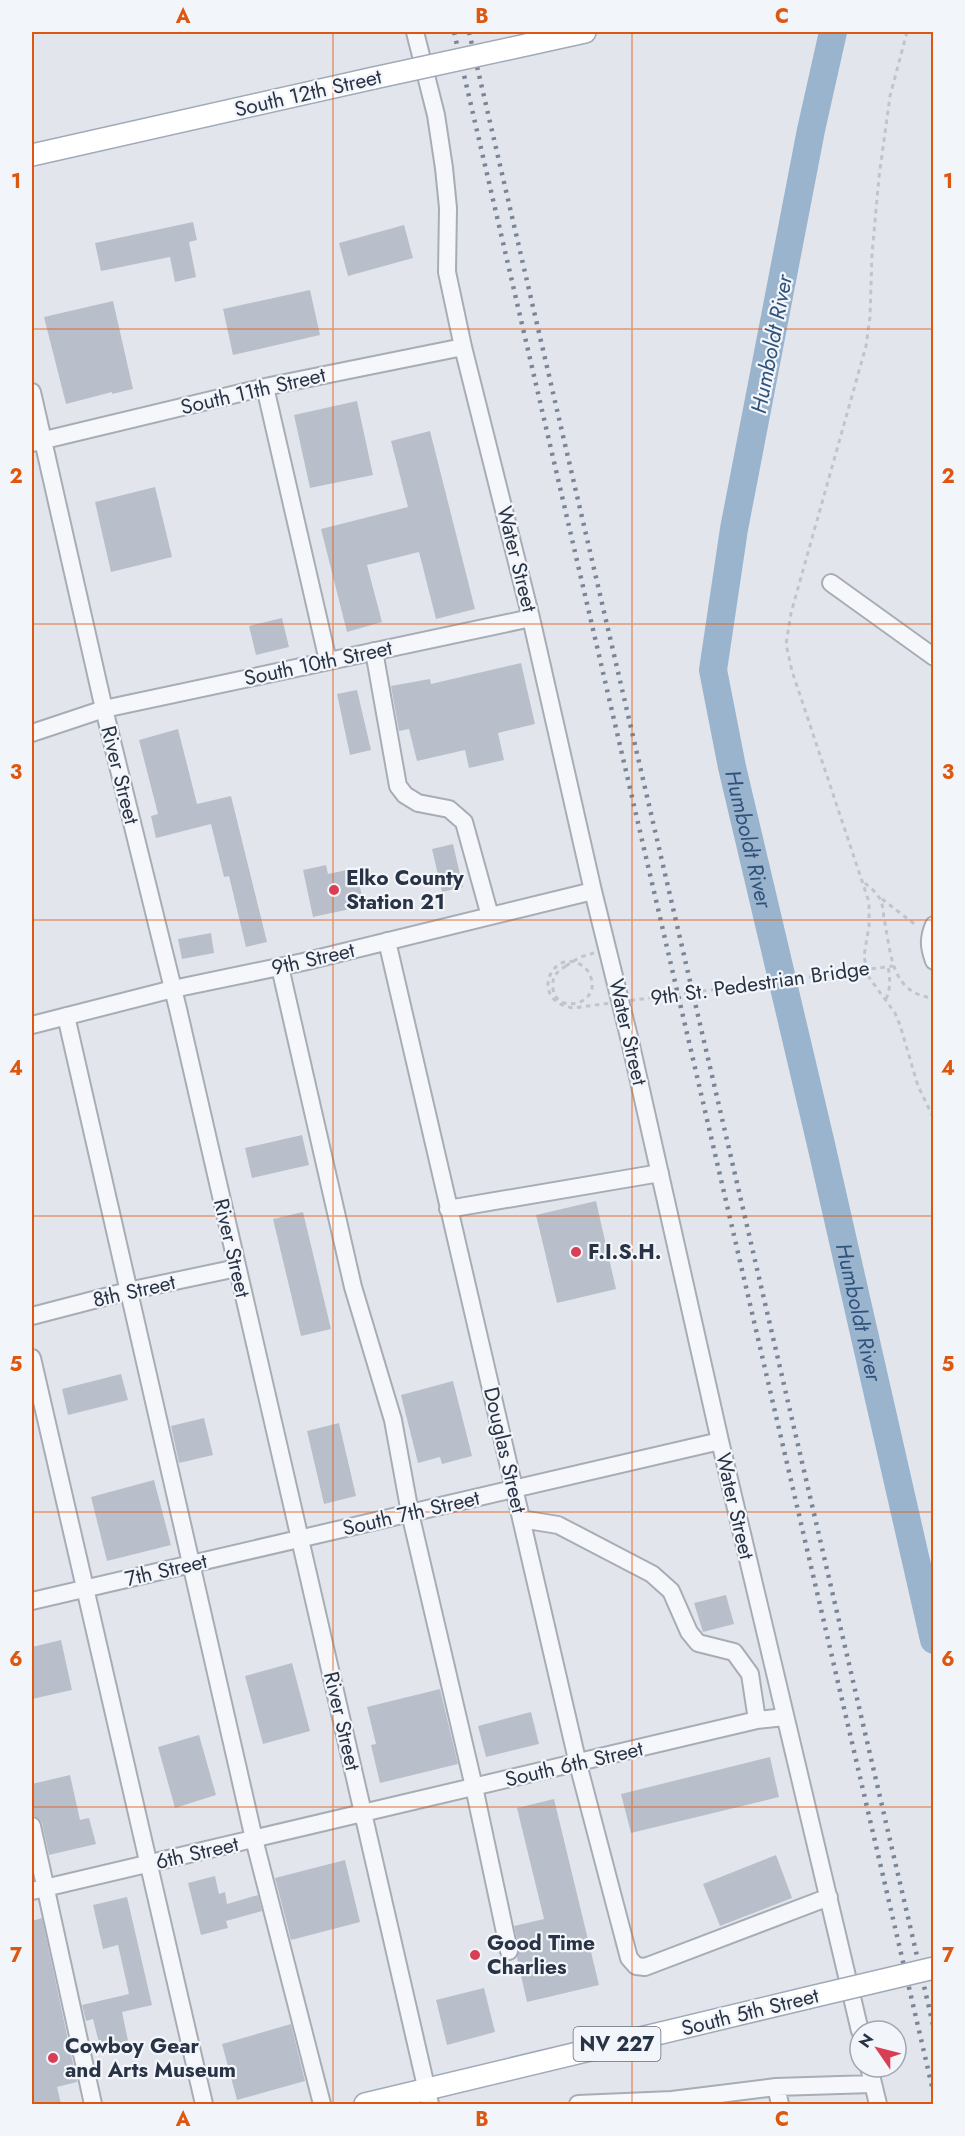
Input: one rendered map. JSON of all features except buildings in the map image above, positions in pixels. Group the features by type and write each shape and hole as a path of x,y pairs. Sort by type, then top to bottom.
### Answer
{"main road":[{"name":"South 12th Street","path":"32,155 585,32"},
{"name":"South 5th Street","path":"428,2097 807,1998 933,1968"},
{"name":"NV 227","path":"365,2104 428,2097"}],"street":[{"name":"Water Street","path":"415,32 436,115 448,208 447,272 463,347 531,618 593,891 630,1041 720,1441 857,2019"},
{"name":"South 11th Street","path":"37,441 265,387 463,347"},
{"path":"265,387 328,661"},
{"name":"River Street","path":"32,392 37,441 173,989 428,2097"},
{"path":"831,583 933,657"},
{"name":"South 10th Street","path":"32,733 104,709 531,618"},
{"path":"374,651 398,786 405,795 418,803 449,808 464,822 490,916"},
{"name":"9th Street","path":"32,1024 593,891"},
{"path":"931,930 928,945 933,961"},
{"name":"Douglas Street","path":"387,941 578,1764 629,1958 636,1966 645,1967 829,1897"},
{"path":"280,967 353,1287 393,1420 410,1513 474,1787 508,1951"},
{"path":"66,1016 254,1839 322,2104"},
{"path":"448,1209 660,1173"},
{"name":"8th Street","path":"32,1316 128,1291 237,1268"},
{"path":"32,1358 204,2104"},
{"name":"South 7th Street","path":"300,1539 720,1441"},
{"path":"521,1519 558,1525 652,1574 671,1591 688,1632 698,1643 734,1652 750,1674 757,1720"},
{"name":"7th Street","path":"32,1601 300,1539"},
{"name":"South 6th Street","path":"363,1814 757,1720 785,1716"},
{"name":"6th Street","path":"38,1889 363,1814"},
{"path":"32,1826 38,1889 93,2104"},
{"path":"578,2104 673,2102 848,2078"},
{"path":"872,2079 878,2104"},
{"path":"776,2087 780,2104"}],"path":[{"path":"863,882 880,898 931,930"},
{"path":"880,898 891,966 889,991 885,1000"},
{"name":"9th St. Pedestrian Bridge","path":"594,953 580,957 566,966 560,969 553,982 554,994 564,1003 573,1004 583,1001 592,989 593,982 585,967 571,961 557,966 550,973 548,982 550,996 556,1003 563,1007 573,1008 891,966"},
{"path":"891,966 909,990 920,996 933,998"}],"waterway":[{"name":"Humboldt River","path":"833,32 811,130 734,529 713,670 732,767 934,1640"}],"railway":[{"path":"454,32 934,2095"},
{"path":"469,32 934,2029"}],"place":[{"name":"Elko County Station 21","path":"334,890"},
{"name":"F.I.S.H.","path":"576,1252"},
{"name":"Good Time Charlies","path":"475,1955"},
{"name":"Cowboy Gear and Arts Museum","path":"53,2058"}]}
